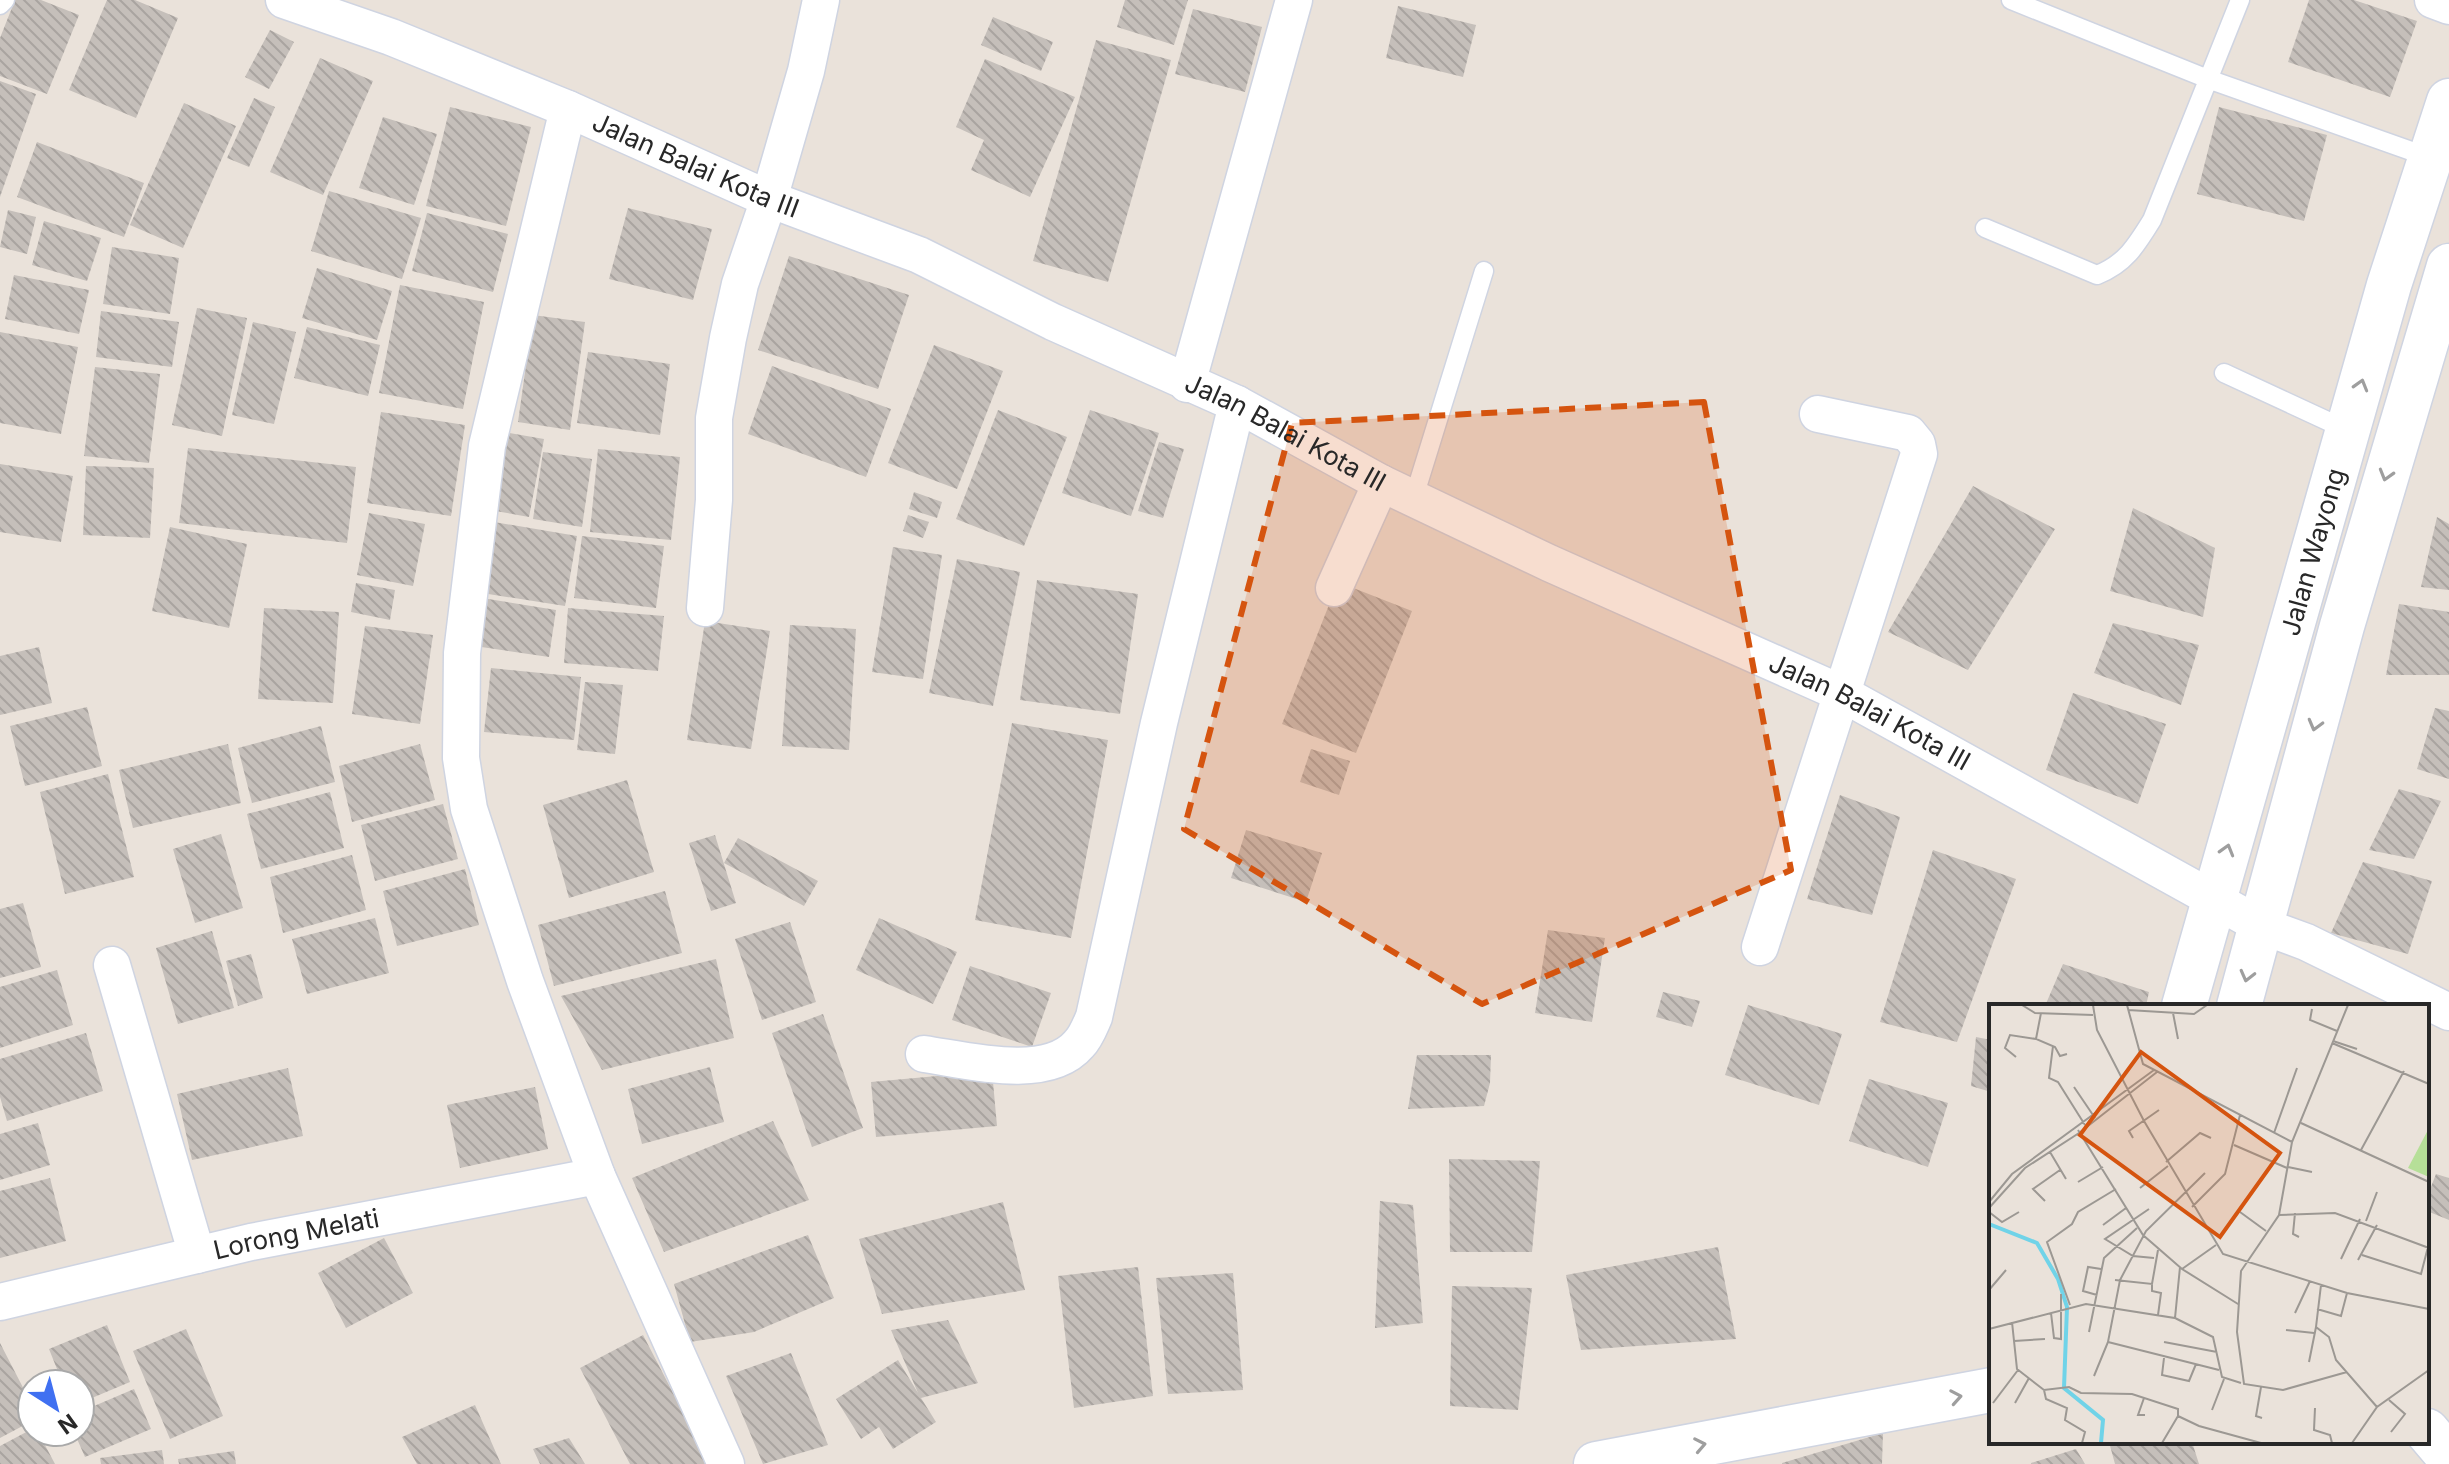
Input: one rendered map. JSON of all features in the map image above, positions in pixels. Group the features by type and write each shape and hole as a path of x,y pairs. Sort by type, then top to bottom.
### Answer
{"street":[{"name":"Jalan Balai Kota III","path":"284,0 391,37 568,109 769,199 919,255 1053,322 1237,404 1381,483 1549,563 1841,693 2260,925 2306,942 2449,1012"},
{"path":"705,608 714,500 714,418 740,284 769,199 806,71 821,0"},
{"path":"1187,384 1294,0"},
{"path":"2433,0 2449,6"},
{"name":"Jalan Wayong","path":"2185,1004 2389,285 2449,101"},
{"path":"568,109 487,446 471,564 459,729 469,809 525,981 597,1176 726,1464"},
{"name":"Jalan Wayong","path":"2240,1004 2260,925 2440,325 2449,266"},
{"path":"924,1054 1017,1067 1047,1061 1070,1053 1081,1043 1094,1017 1159,723 1237,404"},
{"path":"1760,947 1919,454 1908,433 1818,414"},
{"path":"1334,588 1381,483"},
{"path":"112,965 197,1255"},
{"name":"Lorong Melati","path":"0,1302 197,1255 597,1176"},
{"path":"1596,1464 1989,1390"},
{"path":"2429,1433 2449,1457"}],"lane":[{"path":"0,5 5,0"},
{"path":"2011,0 2208,79 2431,158"},
{"path":"1985,228 2097,275 2118,267 2133,251 2152,220 2240,0"},
{"path":"1414,497 1484,271"},
{"path":"2224,373 2347,430"}],"highlighted area":[{"path":"1704,402 1791,870 1482,1004 1184,829 1292,423"}],"building":[{"path":"15,0 41,0 79,15 47,94 0,76 0,38"},
{"path":"107,0 135,0 178,18 136,118 69,90"},
{"path":"1125,0 1188,0 1174,45 1117,27"},
{"path":"2309,0 2354,0 2417,21 2390,97 2288,62"},
{"path":"1398,6 1476,25 1463,77 1386,58"},
{"path":"1193,9 1262,27 1245,92 1175,74"},
{"path":"993,17 1053,42 1041,71 981,45"},
{"path":"270,30 294,42 269,89 245,77"},
{"path":"1096,40 1171,60 1108,282 1033,261"},
{"path":"320,58 373,81 323,195 270,172"},
{"path":"985,59 1075,97 1030,197 971,170 984,140 956,127"},
{"path":"0,81 36,94 0,197"},
{"path":"254,98 275,107 249,167 227,158"},
{"path":"184,103 236,126 183,248 130,225"},
{"path":"450,107 531,127 506,226 426,206"},
{"path":"2219,107 2327,135 2304,221 2197,194"},
{"path":"383,117 437,134 414,205 359,188"},
{"path":"37,142 144,183 124,237 17,197"},
{"path":"329,191 421,218 402,279 311,251"},
{"path":"628,208 712,229 693,300 609,279"},
{"path":"8,210 36,217 27,254 0,247"},
{"path":"427,213 508,234 493,292 412,271"},
{"path":"44,221 101,238 87,281 32,265"},
{"path":"112,247 179,258 170,314 103,304"},
{"path":"789,256 909,295 878,389 758,350"},
{"path":"317,268 392,291 377,340 302,318"},
{"path":"14,275 89,290 79,334 5,319"},
{"path":"400,285 484,302 463,409 379,393"},
{"path":"197,308 247,318 222,436 172,425"},
{"path":"101,311 179,322 172,367 96,357"},
{"path":"533,315 585,322 570,430 518,422"},
{"path":"253,322 296,332 274,424 232,415"},
{"path":"307,327 380,345 368,396 294,378"},
{"path":"0,332 78,347 61,434 0,423"},
{"path":"934,345 1003,371 957,489 888,463"},
{"path":"588,352 670,364 660,435 577,423"},
{"path":"772,366 891,409 866,477 748,434"},
{"path":"95,367 160,374 149,463 84,456"},
{"path":"998,410 1067,437 1024,546 956,519"},
{"path":"1090,410 1159,433 1131,516 1062,493"},
{"path":"381,412 465,425 451,516 367,503"},
{"path":"498,431 544,439 529,517 484,509"},
{"path":"1159,442 1184,449 1163,518 1138,511"},
{"path":"188,448 356,467 347,543 179,523"},
{"path":"598,449 680,457 671,540 590,532"},
{"path":"543,452 592,459 582,527 533,519"},
{"path":"0,464 73,476 61,542 0,532"},
{"path":"86,466 154,468 150,538 83,535"},
{"path":"1973,486 2055,529 1968,670 1888,632"},
{"path":"914,492 942,502 937,518 909,509"},
{"path":"2133,508 2215,548 2203,617 2110,591"},
{"path":"369,513 425,524 413,586 357,575"},
{"path":"908,515 929,522 923,538 903,531"},
{"path":"2437,517 2449,524 2449,590 2421,587"},
{"path":"494,522 577,536 565,606 482,593"},
{"path":"170,527 247,544 229,628 152,611"},
{"path":"582,536 664,546 656,608 574,598"},
{"path":"893,547 942,555 923,679 872,672"},
{"path":"957,559 1020,572 993,706 929,693"},
{"path":"1037,580 1138,594 1120,714 1020,700"},
{"path":"1338,582 1412,611 1356,753 1282,724"},
{"path":"356,583 395,590 390,620 351,612"},
{"path":"476,597 556,610 549,657 468,645"},
{"path":"2399,604 2449,612 2449,675 2386,675"},
{"path":"264,608 339,612 333,703 258,699"},
{"path":"568,608 664,616 658,671 564,663"},
{"path":"705,621 770,631 751,749 687,740"},
{"path":"2113,623 2199,645 2181,705 2094,673"},
{"path":"790,625 856,629 849,750 782,746"},
{"path":"365,626 433,635 420,724 352,714"},
{"path":"39,647 52,703 0,715 0,656"},
{"path":"491,668 581,677 574,740 484,732"},
{"path":"585,682 623,685 615,754 577,750"},
{"path":"2073,693 2166,724 2138,804 2046,770"},
{"path":"87,707 102,766 25,786 10,726"},
{"path":"2435,708 2449,711 2449,779 2417,769"},
{"path":"1012,723 1108,740 1071,938 975,920"},
{"path":"321,726 335,782 252,803 238,748"},
{"path":"228,744 241,803 133,828 119,770"},
{"path":"420,744 435,800 352,822 339,766"},
{"path":"1311,749 1350,761 1339,795 1300,782"},
{"path":"108,774 134,877 65,894 40,792"},
{"path":"627,780 654,872 569,898 543,805"},
{"path":"2399,789 2441,801 2414,859 2369,850"},
{"path":"330,792 344,848 261,869 247,814"},
{"path":"1840,795 1900,817 1872,915 1807,899"},
{"path":"443,804 458,859 375,881 361,825"},
{"path":"1246,830 1322,853 1306,902 1231,878"},
{"path":"221,834 243,908 195,923 173,849"},
{"path":"715,835 736,903 711,911 689,843"},
{"path":"738,838 818,881 804,906 724,863"},
{"path":"1933,850 2016,879 1957,1042 1880,1022"},
{"path":"352,855 366,910 283,933 270,877"},
{"path":"2363,862 2432,881 2408,954 2331,933"},
{"path":"465,869 479,925 397,946 383,891"},
{"path":"665,891 682,953 554,986 538,925"},
{"path":"23,903 41,967 0,978 0,909"},
{"path":"375,918 389,973 307,994 292,939"},
{"path":"879,918 957,952 933,1004 856,970"},
{"path":"790,922 816,1002 762,1020 735,939"},
{"path":"1548,930 1605,938 1592,1022 1535,1013"},
{"path":"212,931 234,1008 178,1024 156,948"},
{"path":"251,954 263,998 238,1006 226,961"},
{"path":"716,959 734,1038 602,1070 561,996"},
{"path":"2063,964 2149,992 2146,1004 2046,1004"},
{"path":"970,966 1051,993 1032,1047 952,1020"},
{"path":"57,970 73,1025 0,1048 0,987"},
{"path":"1663,992 1700,1001 1692,1027 1656,1017"},
{"path":"1748,1005 1842,1034 1819,1105 1725,1075"},
{"path":"823,1014 863,1128 812,1147 772,1033"},
{"path":"86,1033 103,1091 7,1121 0,1097 0,1059"},
{"path":"1976,1037 1989,1040 1989,1091 1971,1086"},
{"path":"1417,1055 1491,1055 1490,1083 1484,1106 1408,1109"},
{"path":"710,1067 724,1122 642,1144 628,1089"},
{"path":"288,1068 303,1136 192,1160 177,1094"},
{"path":"992,1071 997,1126 876,1137 871,1082"},
{"path":"1869,1079 1948,1103 1928,1167 1849,1141"},
{"path":"535,1087 548,1149 460,1168 447,1105"},
{"path":"773,1121 809,1200 664,1252 632,1178"},
{"path":"38,1123 50,1165 0,1180 0,1134"},
{"path":"1449,1159 1540,1161 1532,1252 1450,1252"},
{"path":"2436,1174 2449,1178 2449,1220 2429,1212 2429,1192"},
{"path":"50,1178 66,1241 0,1258 0,1191"},
{"path":"1380,1201 1413,1205 1423,1323 1375,1328"},
{"path":"1003,1202 1025,1290 882,1314 859,1239"},
{"path":"808,1235 834,1298 754,1332 690,1342 674,1284"},
{"path":"384,1238 413,1293 346,1328 318,1273"},
{"path":"1718,1247 1736,1339 1581,1350 1566,1275"},
{"path":"1138,1267 1153,1396 1074,1408 1058,1276"},
{"path":"1233,1273 1243,1390 1168,1394 1156,1278"},
{"path":"1452,1286 1532,1288 1518,1410 1450,1406"},
{"path":"948,1320 978,1383 921,1398 936,1422 893,1449 879,1427 861,1439 836,1399 898,1360 918,1393 891,1330"},
{"path":"107,1325 130,1382 96,1396 96,1368 57,1368 49,1349"},
{"path":"186,1329 223,1416 170,1439 133,1351"},
{"path":"643,1335 710,1464 630,1464 580,1368"},
{"path":"0,1343 16,1374 16,1430 0,1438"},
{"path":"791,1353 828,1445 763,1464 726,1376"},
{"path":"134,1389 151,1429 85,1457 81,1448 96,1448 96,1405"},
{"path":"475,1405 501,1464 417,1464 402,1437"},
{"path":"1883,1433 1882,1464 1782,1464 1782,1463"},
{"path":"16,1438 16,1448 46,1448 55,1464 0,1464 0,1446"},
{"path":"569,1438 585,1464 540,1464 533,1449"},
{"path":"2110,1444 2193,1444 2199,1464 2115,1464"},
{"path":"2076,1449 2085,1464 2031,1464 2031,1463"},
{"path":"162,1450 164,1464 101,1464 100,1458"},
{"path":"234,1451 236,1464 179,1464 178,1459"}]}
